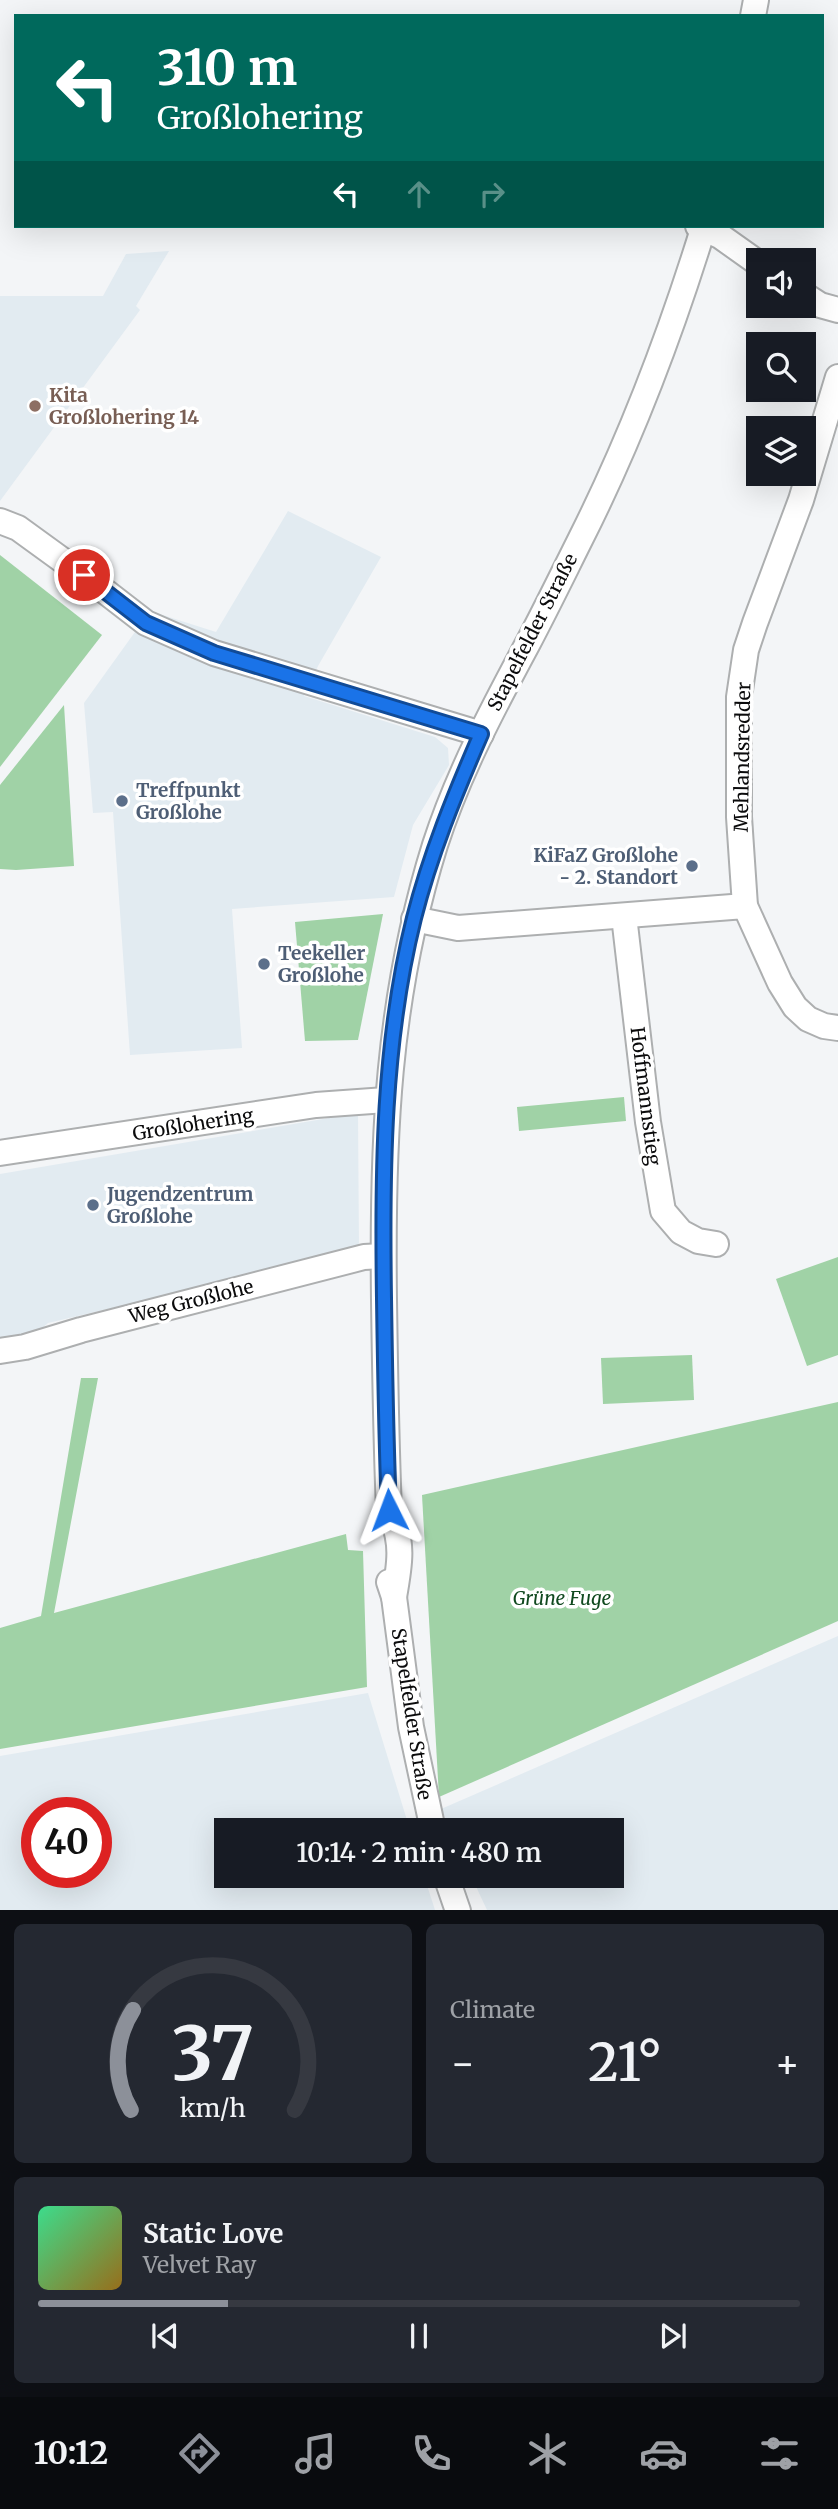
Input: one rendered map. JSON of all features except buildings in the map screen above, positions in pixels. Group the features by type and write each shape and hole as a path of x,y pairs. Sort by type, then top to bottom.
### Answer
{"street":[{"name":"Stapelfelder Straße","path":"430,1818 411,1727 394,1597 400,1563 398,1529 389,1510 383,1178 386,1100 401,982 414,919 436,842 481,734 612,473 652,378 702,228"},
{"path":"704,228 746,254"},
{"path":"816,302 838,310"},
{"name":"Mehlandsredder","path":"838,377 801,500 755,623 747,650 739,697 739,817 745,906 780,982 795,1007 808,1019 824,1026 838,1028"},
{"path":"0,521 18,528 146,623 214,653 481,734"},
{"path":"414,919 458,928 745,906"},
{"name":"Hoffmannstieg","path":"624,916 648,1122 663,1211 681,1233 698,1241 716,1244"},
{"name":"Großlohering","path":"0,1153 316,1105 386,1100"},
{"name":"Weg Großlohe","path":"0,1351 25,1347 364,1257 383,1256"},
{"path":"450,1888 458,1910"}],"shaded area":[{"name":"Kita Großlohering 14","path":"169,251 136,306 140,310 0,501 0,296 103,296 126,254"},
{"path":"288,511 381,557 318,666 304,696 435,737 448,748 449,765 413,825 394,897 232,909 242,1048 130,1055 113,812 93,813 84,703 150,611 216,632"},
{"path":"358,1113 359,1250 48,1323 25,1344 0,1348 0,1174"},
{"path":"838,1636 838,1910 487,1910 477,1888 624,1888 624,1818 445,1818 441,1809"},
{"path":"368,1693 406,1818 214,1818 214,1888 428,1888 435,1910 0,1910 0,1756"}],"green space":[{"path":"0,555 102,635 0,767"},
{"path":"64,705 74,866 0,869 0,785"},
{"path":"383,914 358,1040 305,1041 295,922"},
{"path":"624,1097 626,1121 519,1131 517,1107"},
{"path":"838,1257 838,1355 807,1366 776,1279"},
{"path":"692,1355 694,1400 603,1404 601,1358"},
{"path":"81,1378 98,1378 54,1613 346,1534 348,1550 363,1551 367,1687 0,1749 0,1628 41,1616"},
{"name":"Grüne Fuge","path":"838,1402 838,1621 439,1797 422,1495"}],"place":[{"name":"Kita Großlohering 14","path":"35,406"},
{"name":"Treffpunkt Großlohe","path":"122,801"},
{"name":"KiFaZ Großlohe - 2. Standort","path":"692,866"},
{"name":"Teekeller Großlohe","path":"264,964"},
{"name":"Jugendzentrum Großlohe","path":"93,1205"}],"route":[{"path":"84,575 146,623 214,653 481,734 436,842 414,919 401,982 386,1100 383,1178 389,1510"}]}
